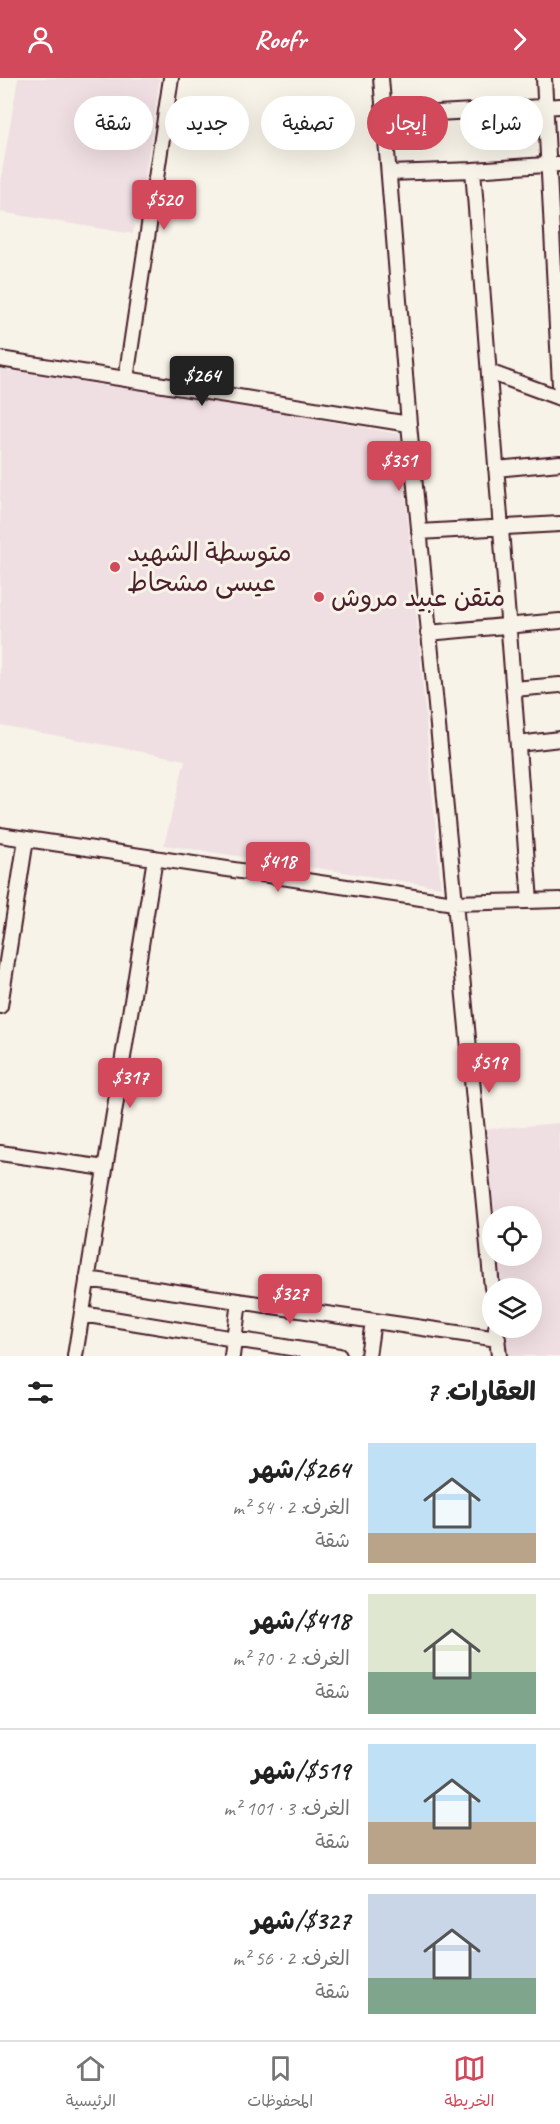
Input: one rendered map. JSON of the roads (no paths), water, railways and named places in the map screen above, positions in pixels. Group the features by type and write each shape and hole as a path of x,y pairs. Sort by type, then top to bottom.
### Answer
{"street":[{"path":"126,379 171,78"},
{"path":"381,78 382,96"},
{"path":"543,78 553,106 560,385"},
{"path":"448,112 553,106"},
{"path":"386,150 428,633 491,1278"},
{"path":"388,172 554,165"},
{"path":"473,170 530,901"},
{"path":"0,359 409,424"},
{"path":"489,372 560,398"},
{"path":"496,469 560,463"},
{"path":"419,532 560,524"},
{"path":"428,633 560,621"},
{"path":"514,689 560,685"},
{"path":"518,744 560,739"},
{"path":"0,835 454,903 560,900"},
{"path":"0,1006 26,839"},
{"path":"75,1356 154,858"},
{"path":"0,1153 105,1168"},
{"path":"87,1279 373,1321 482,1332"},
{"path":"232,1356 239,1301"},
{"path":"82,1314 234,1337 299,1353 339,1356"},
{"path":"368,1356 373,1321"},
{"path":"497,1338 499,1356"}],"place":[{"name":"متوسطة الشهيد عيسى مشحاط","path":"115,567"},
{"name":"متقن عبيد مروش","path":"319,597"}]}
